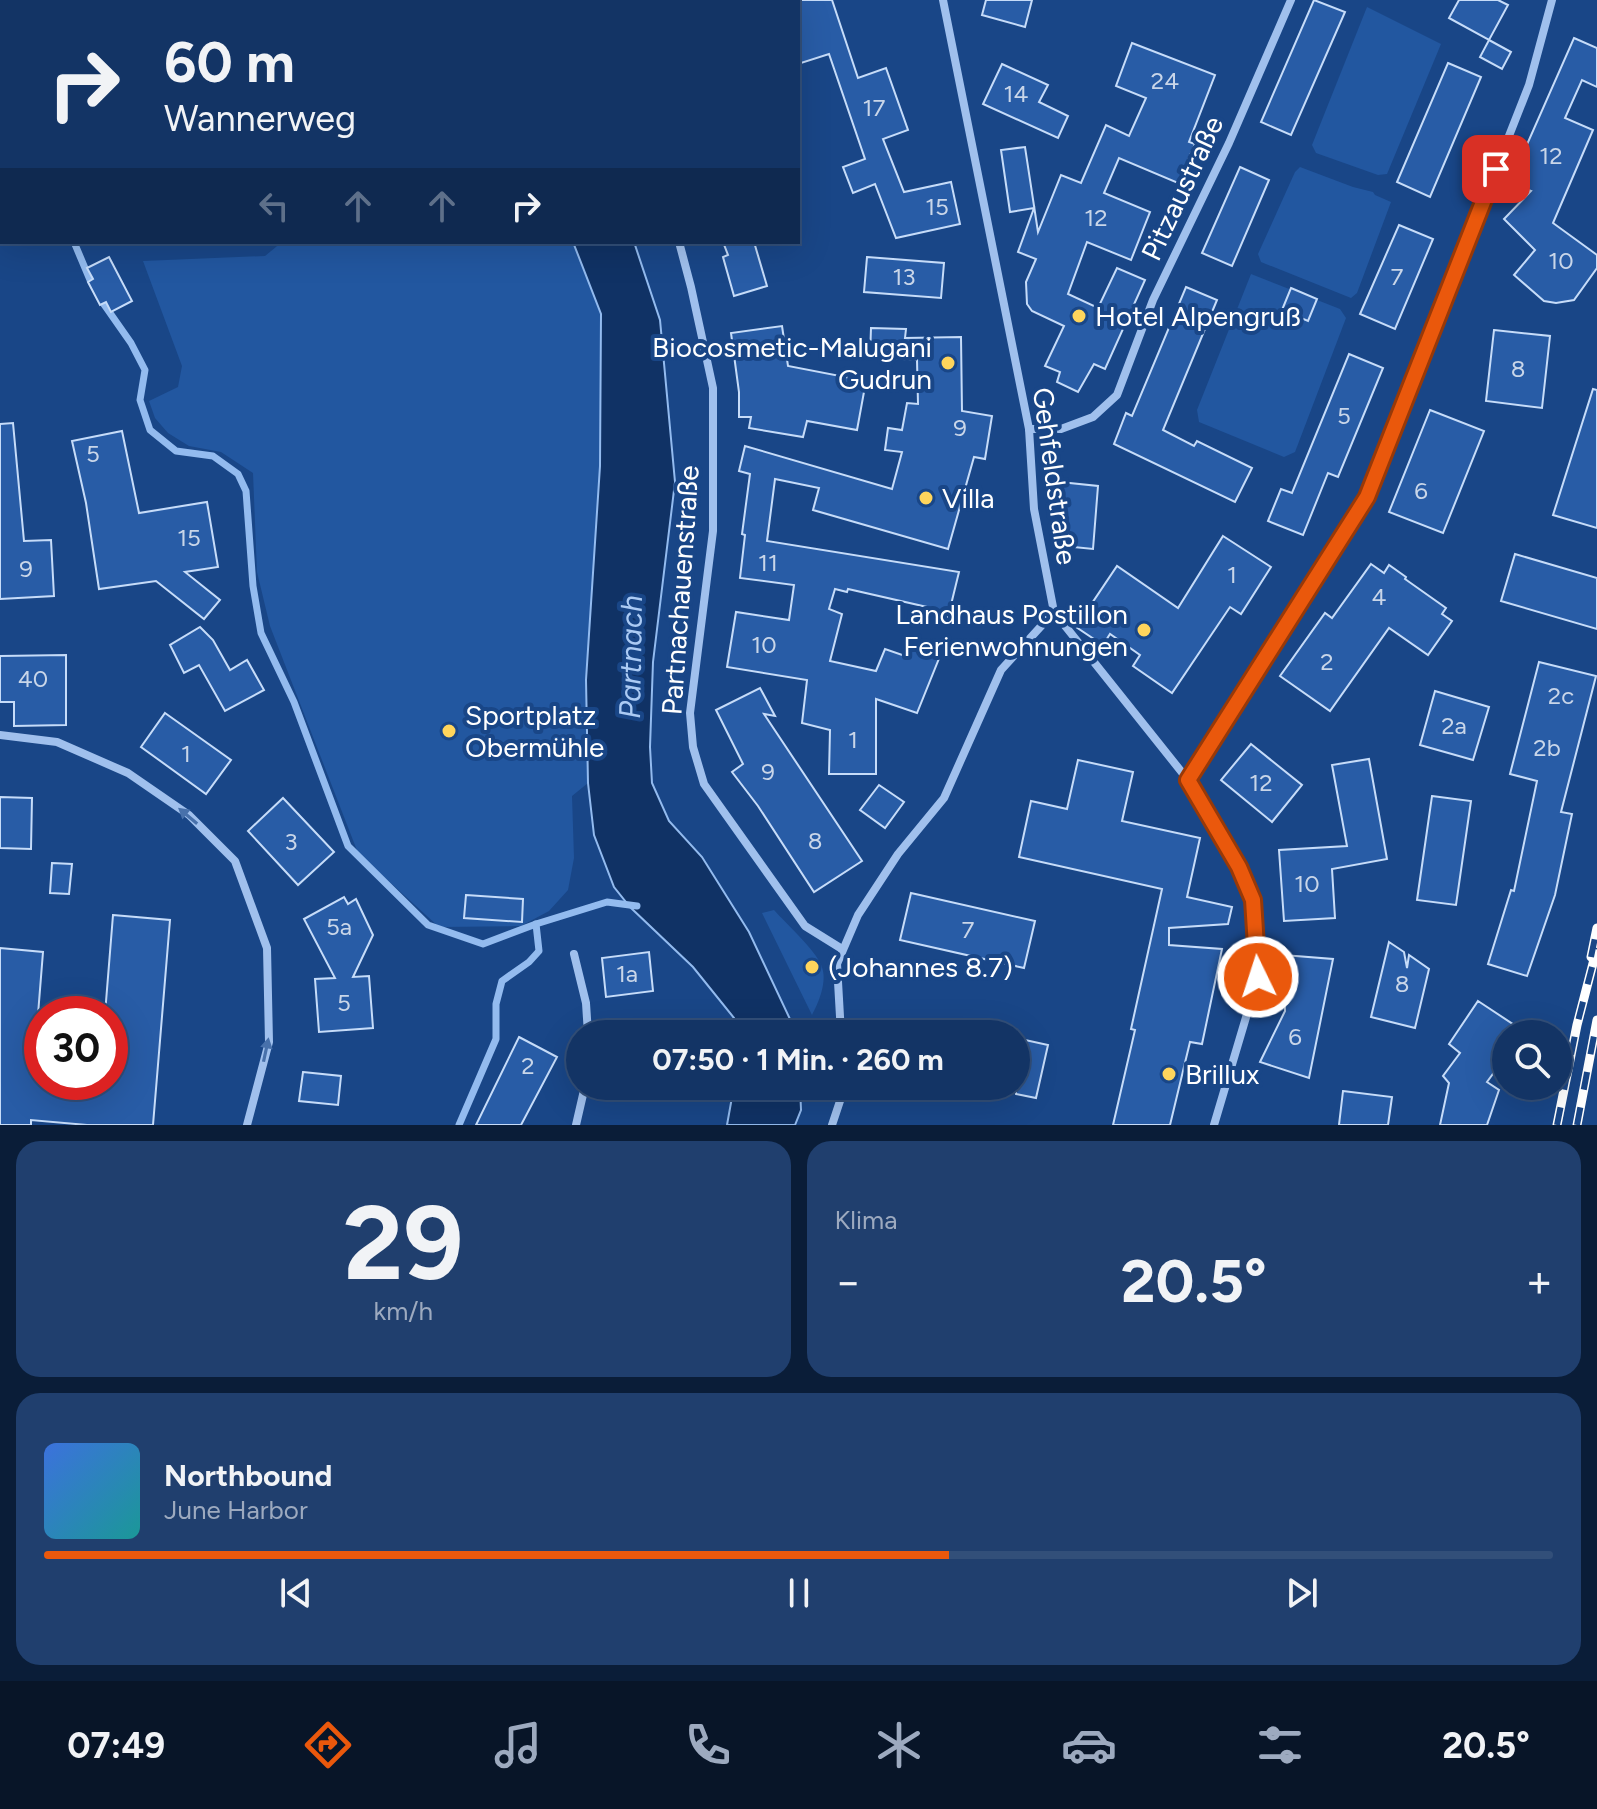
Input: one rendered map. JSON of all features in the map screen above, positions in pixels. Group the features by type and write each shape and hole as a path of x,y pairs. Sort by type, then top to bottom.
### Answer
{"street":[{"name":"Gehfeldstraße","path":"943,0 1029,429 1034,509 1054,612"},
{"name":"Pitzaustraße","path":"1029,429 1061,429 1093,417 1117,395 1153,300 1229,143 1291,0"},
{"path":"1188,780 1367,497 1529,85 1552,0"},
{"name":"Partnachauenstraße","path":"680,244 713,388 713,531 690,713 693,747 704,784 805,926 842,949"},
{"path":"840,1020 837,964 858,915 898,854 944,798 1001,670 1054,612 1188,780 1239,867 1253,900 1258,977 1214,1125"},
{"path":"0,735 57,742 128,773 189,815 235,861 267,948 269,1042 247,1125"},
{"path":"574,954 587,1020"},
{"path":"576,1125 582,1100"},
{"path":"832,1125 840,1100"}],"shaded area":[{"path":"1367,7 1441,44 1387,174 1378,175 1316,153 1312,145"},
{"path":"1300,167 1373,192 1391,202 1357,293 1351,298 1261,262 1258,254"},
{"path":"280,244 574,244 601,314 600,466 586,680 588,783 572,796 574,858 568,890 549,911 521,926 439,927 358,853 270,626 257,572 253,473 221,452 189,446 168,433 155,418 149,401 178,387 182,366 143,261 265,256"},
{"path":"1251,274 1340,309 1346,318 1295,452 1284,457 1199,422 1197,410"},
{"path":"774,910 821,964 824,976 822,988 812,1015 762,913"}],"water":[{"name":"Partnach","path":"574,244 635,244 660,320 675,482 653,662 652,783 669,821 702,857 749,932 790,1020 734,1020 693,967 630,907 614,887 594,835 588,783 586,680 600,466 601,314"},
{"path":"731,1100 801,1100 801,1110 795,1125 727,1125"}],"building":[{"path":"800,0 832,0 858,78 886,68 908,130 883,139 904,192 951,182 960,224 896,238 875,184 853,193 843,167 865,159 829,54 800,63"},
{"path":"986,0 1032,0 1025,27 982,15"},
{"path":"1314,0 1345,12 1291,135 1261,122"},
{"path":"1459,0 1498,0 1508,5 1489,40 1449,18"},
{"path":"1574,38 1597,48 1597,87 1582,80 1565,118 1593,130 1553,223 1597,255 1597,268 1574,300 1556,303 1544,301 1514,275 1535,250 1504,219 1531,191 1510,183"},
{"path":"1489,40 1511,52 1502,69 1480,57"},
{"path":"1132,43 1215,75 1189,142 1195,144 1178,183 1119,158 1104,193 1150,212 1131,260 1087,242 1068,294 1098,308 1117,268 1145,280 1105,369 1094,364 1078,392 1057,382 1060,372 1045,366 1064,326 1032,311 1027,304 1026,282 1036,259 1018,252 1034,208 1010,212 1001,150 1025,147 1038,232 1061,175 1081,183 1106,125 1129,136 1146,98 1116,86"},
{"path":"1448,63 1481,77 1430,197 1397,182"},
{"path":"1002,64 1048,85 1039,102 1068,116 1058,138 983,104"},
{"path":"1240,167 1269,180 1232,266 1202,253"},
{"path":"1399,225 1433,239 1395,329 1360,314"},
{"path":"724,244 755,244 767,286 734,296 723,257 728,255"},
{"path":"109,257 132,301 111,312 106,302 100,305 88,282 93,279 87,268"},
{"path":"867,257 944,263 941,298 864,292"},
{"path":"1186,287 1217,300 1163,430 1194,446 1197,441 1252,468 1235,502 1114,444 1126,413 1132,416"},
{"path":"1291,288 1317,299 1308,321 1282,310"},
{"path":"782,326 788,366 866,381 857,430 807,421 803,437 749,428 751,417 739,417 731,333"},
{"path":"871,328 906,329 905,338 961,337 962,411 992,416 985,459 974,457 948,549 813,510 819,488 775,479 767,541 959,572 948,617 925,611 927,607 848,589 847,592 835,589 829,609 842,614 830,661 876,671 885,649 908,657 914,640 942,651 917,713 876,699 876,774 829,774 830,730 802,723 807,680 727,667 736,612 789,620 794,585 740,578 750,474 739,471 745,446 892,489 902,452 885,450 888,428 902,430 907,403 918,404 917,360 870,357"},
{"path":"1494,330 1550,336 1542,408 1486,401"},
{"path":"1349,354 1383,368 1338,477 1328,473 1303,535 1268,521 1281,489 1292,493"},
{"path":"1593,389 1597,390 1597,528 1553,515"},
{"path":"1430,410 1484,431 1443,533 1389,512"},
{"path":"13,423 24,541 51,540 54,596 0,599 0,424"},
{"path":"122,431 139,513 207,502 218,567 185,572 220,600 204,619 156,581 99,589 86,503 72,441"},
{"path":"1060,482 1098,486 1093,549 1054,545"},
{"name":"Landhaus Postillon Ferienwohnungen","path":"1223,536 1271,567 1241,614 1230,607 1172,693 1133,666 1140,655 1110,634 1103,645 1076,627 1117,566 1178,608"},
{"path":"1515,554 1597,578 1597,629 1501,601"},
{"path":"1371,564 1384,573 1389,565 1446,608 1442,614 1452,621 1428,655 1389,628 1330,711 1280,676 1325,613 1332,618"},
{"path":"200,627 213,640 230,670 247,660 264,690 225,711 199,665 184,673 170,645"},
{"path":"66,655 66,725 14,726 14,702 0,702 0,656"},
{"path":"1539,662 1596,676 1561,812 1572,814 1555,895 1527,976 1488,964 1511,890 1514,891 1537,781 1510,774"},
{"path":"760,688 775,716 764,714 862,861 814,892 732,772 743,764 716,710"},
{"path":"1435,691 1489,707 1473,760 1420,745"},
{"path":"165,713 231,760 206,794 141,747"},
{"path":"1251,744 1302,785 1272,822 1221,780"},
{"path":"1369,759 1387,859 1332,869 1335,918 1284,921 1279,850 1347,846 1332,765"},
{"path":"1078,760 1133,772 1122,821 1200,838 1187,897 1232,907 1228,924 1169,928 1169,945 1222,949 1202,1044 1190,1042 1170,1125 1113,1125 1162,889 1019,857 1031,801 1067,809"},
{"path":"879,785 904,802 885,828 860,810"},
{"path":"1432,796 1471,801 1456,905 1417,900"},
{"path":"0,797 32,798 31,849 0,848"},
{"path":"283,798 334,852 298,885 248,831"},
{"path":"52,863 72,864 69,894 50,893"},
{"path":"911,893 1035,921 1024,968 900,940"},
{"path":"466,895 523,899 522,922 464,918"},
{"path":"344,897 348,904 356,899 373,935 353,977 369,976 373,1028 319,1032 315,979 335,978 304,919"},
{"path":"113,915 170,920 153,1125 87,1125 31,1120 31,1125 0,1125 0,948 43,952 39,996 24,996 24,1100 128,1100 128,996 106,996"},
{"path":"1389,942 1404,952 1407,968 1409,955 1429,969 1415,1028 1371,1017"},
{"path":"649,952 653,991 606,997 602,958"},
{"path":"1283,955 1333,959 1309,1078 1260,1062 1285,1011"},
{"path":"1478,1001 1507,1020 1492,1020 1492,1075 1487,1082 1492,1085 1492,1100 1496,1100 1487,1125 1440,1125 1449,1083 1443,1076 1460,1053 1449,1044"},
{"path":"519,1037 557,1057 521,1125 476,1125"},
{"path":"1030,1041 1048,1045 1036,1098 1030,1097"},
{"path":"303,1072 341,1076 338,1105 299,1101"},
{"path":"1343,1091 1392,1097 1388,1125 1339,1125"}],"waterway":[{"path":"75,244 90,280"},
{"path":"103,303 131,343 145,370 140,400 150,430 176,451 213,456 238,474 246,491 253,586 261,633 294,702 348,846 428,925 483,944 607,902 637,906"},
{"path":"459,1125 496,1039 496,1004 502,981 539,951 536,924"}],"railway":[{"path":"1591,957 1597,928"},
{"path":"1557,1125 1577,1025 1597,948"},
{"path":"1577,1125 1597,1020"}],"place":[{"name":"Hotel Alpengruß","path":"1079,316"},
{"name":"Biocosmetic-Malugani Gudrun","path":"948,363"},
{"name":"Villa","path":"926,498"},
{"name":"Landhaus Postillon Ferienwohnungen","path":"1144,630"},
{"name":"Sportplatz Obermühle","path":"449,731"},
{"name":"(Johannes 8.7)","path":"812,967"},
{"name":"Brillux","path":"1169,1074"}],"route":[{"path":"1258,977 1253,900 1239,867 1188,780 1367,497 1496,169"}]}
